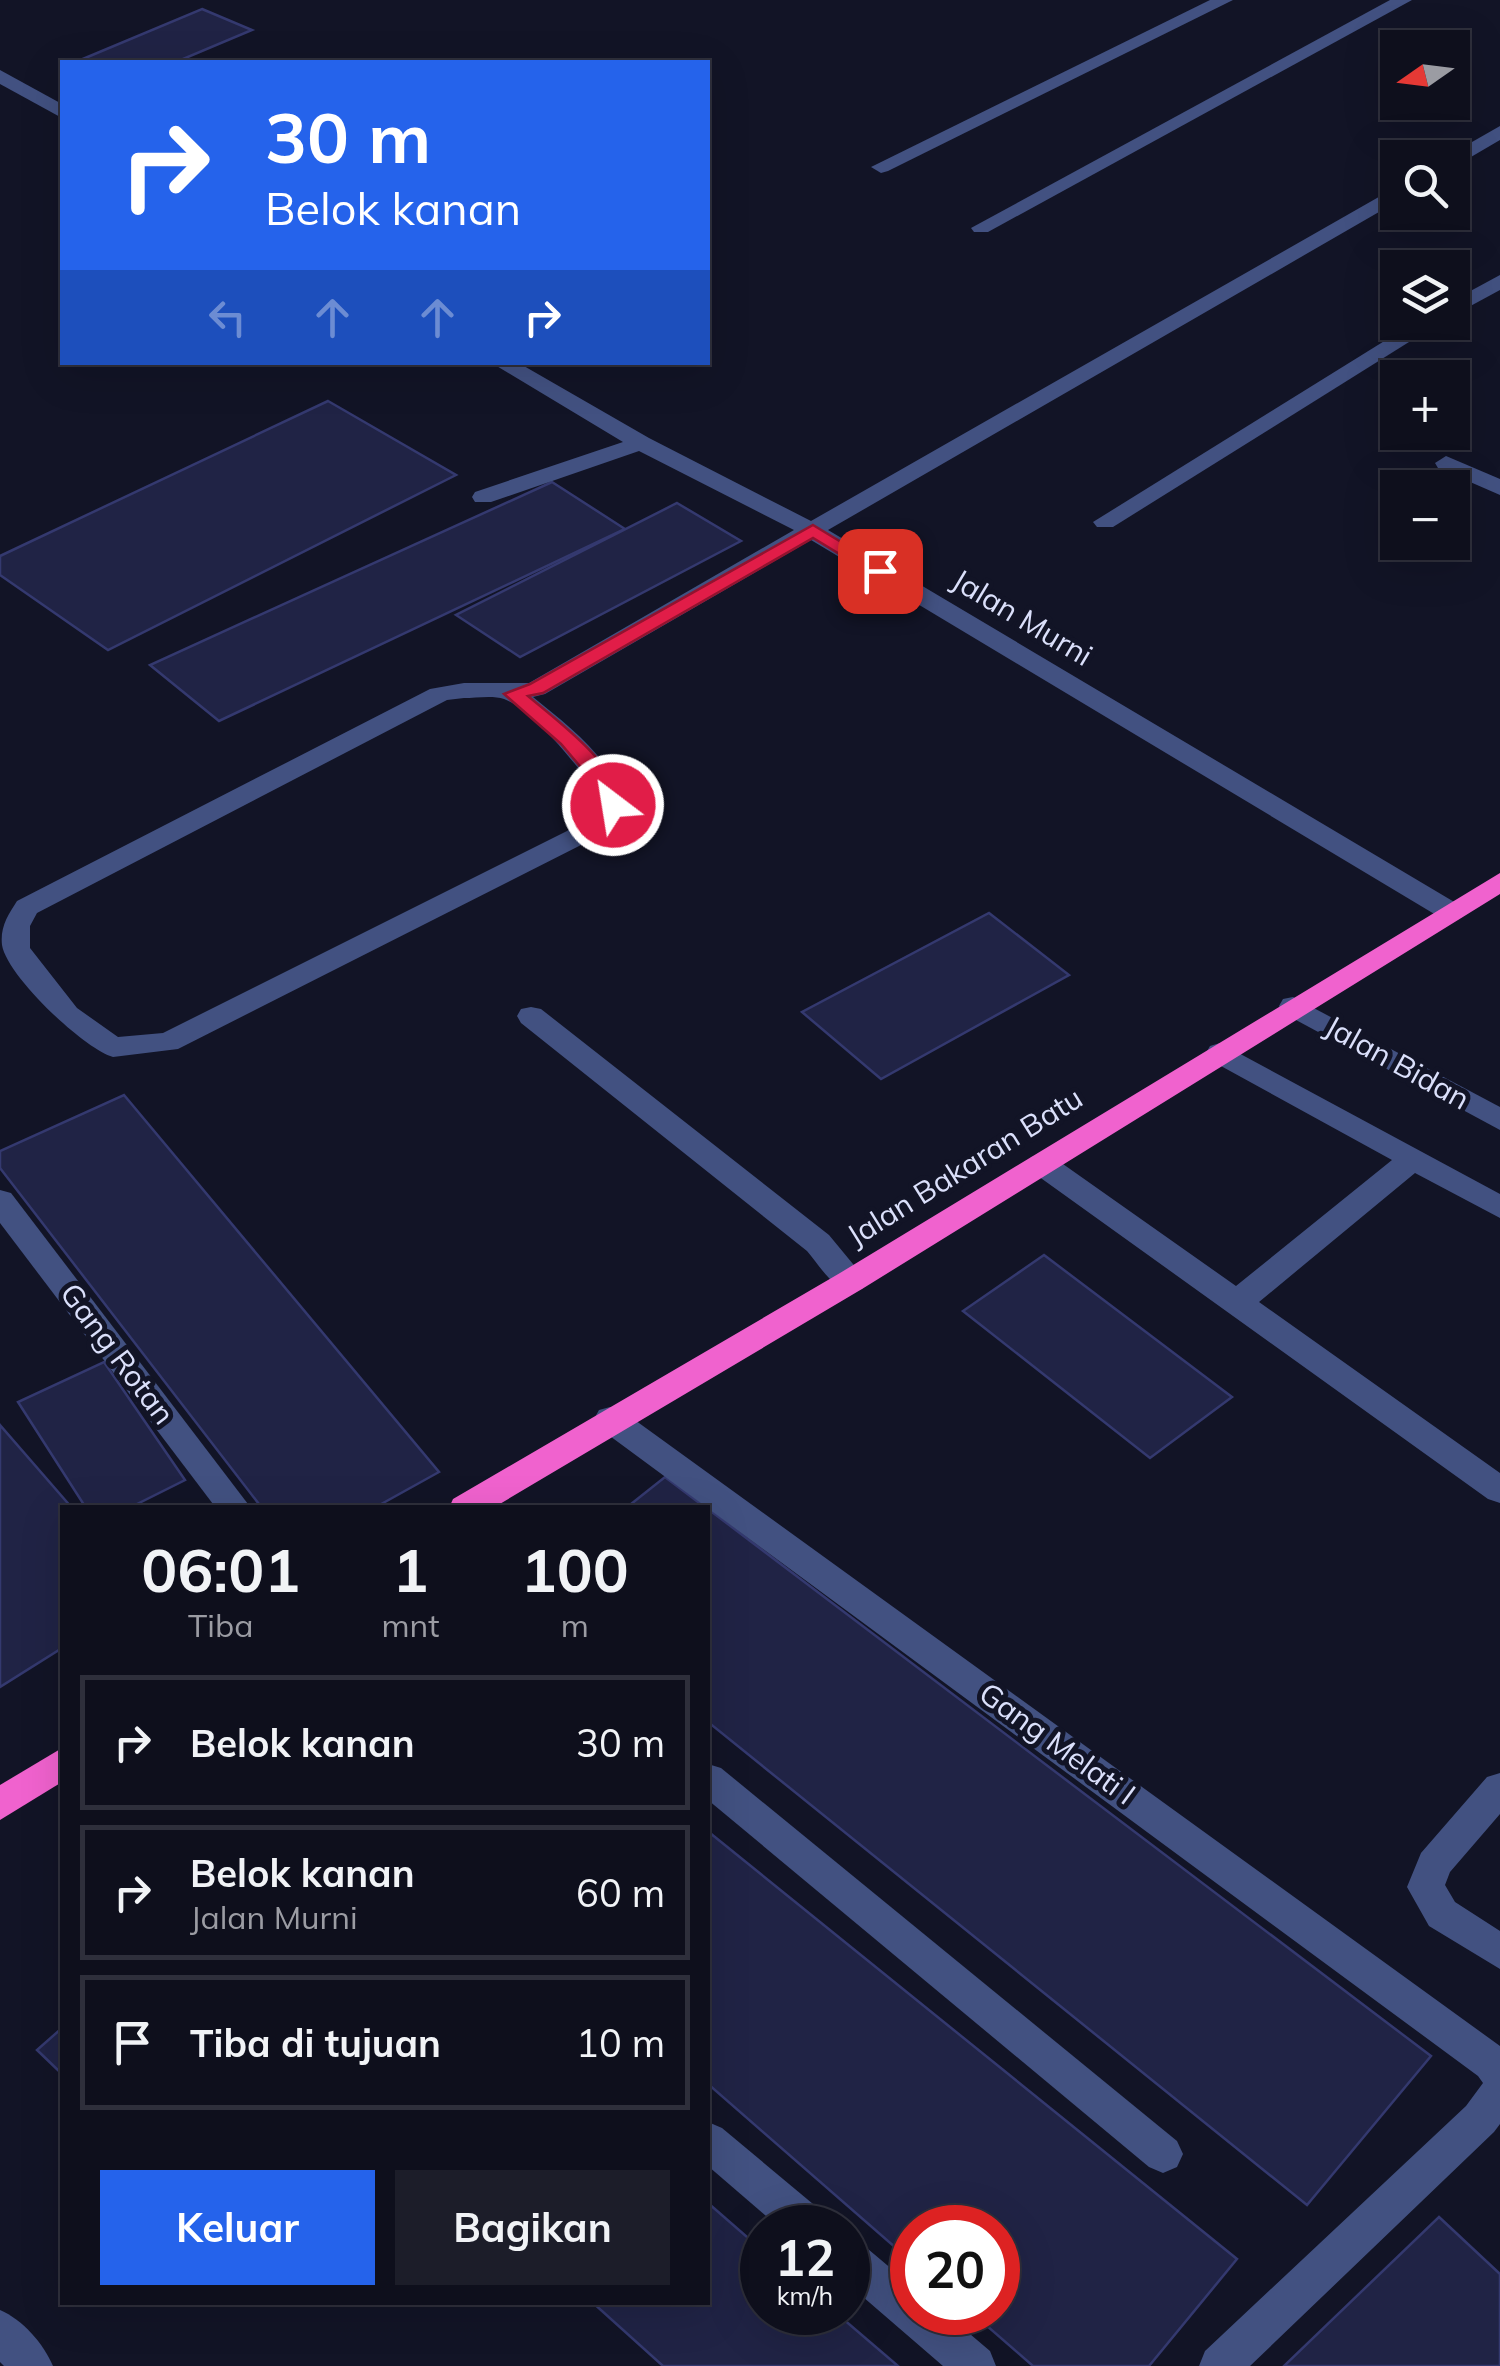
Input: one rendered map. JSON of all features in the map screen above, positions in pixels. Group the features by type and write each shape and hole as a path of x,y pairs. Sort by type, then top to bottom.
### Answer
{"highway":[{"name":"Jalan Bakaran Batu","path":"470,1505 610,1419 851,1281 1500,882"},
{"path":"0,1804 60,1764"}],"street":[{"path":"880,167 1224,0"},
{"path":"980,228 1403,0"},
{"path":"0,76 60,111"},
{"path":"1470,150 1500,132"},
{"path":"514,694 568,740 610,790 613,805 601,820 576,837 168,1042 113,1047 66,1016 16,949 16,926 28,906 439,694 478,688 514,694 536,688 1380,202"},
{"path":"1470,299 1500,280"},
{"path":"1106,522 1403,340"},
{"name":"Jalan Murni","path":"505,365 641,443 813,531 1451,912"},
{"path":"482,496 641,443"},
{"path":"1446,463 1500,488"},
{"name":"Jalan Bidan","path":"1293,1006 1500,1120"},
{"path":"531,1016 818,1244 851,1281"},
{"path":"1220,1053 1500,1207"},
{"path":"1237,1302 1413,1159"},
{"path":"1042,1164 1500,1490"},
{"name":"Gang Rotan","path":"0,1201 233,1505"},
{"name":"Gang Melati I","path":"610,1419 1453,2034 1492,2064 1500,2075"},
{"path":"710,1781 1163,2154"},
{"path":"1500,1788 1434,1864 1426,1887 1442,1914 1500,1952"},
{"path":"1220,2366 1480,2119 1500,2092"},
{"path":"710,2143 784,2205"},
{"path":"870,2277 976,2366"},
{"path":"0,2331 32,2366"}],"building":[{"path":"202,9 252,30 181,60 80,60"},
{"path":"328,401 456,475 108,650 0,575 0,556"},
{"path":"552,482 625,529 219,721 150,665"},
{"path":"677,503 741,541 520,657 456,615"},
{"path":"989,913 1069,975 881,1079 802,1012"},
{"path":"124,1095 439,1472 379,1505 260,1505 0,1168 0,1151"},
{"path":"1044,1255 1232,1397 1150,1458 963,1311"},
{"path":"104,1362 185,1480 135,1505 84,1505 18,1402"},
{"path":"0,1425 69,1505 60,1505 60,1649 0,1687"},
{"path":"665,1477 702,1505 630,1505"},
{"path":"710,1511 1431,2056 1307,2205 710,1724"},
{"path":"710,1833 1237,2259 1149,2366 1033,2366 997,2335 1020,2335 1020,2205 890,2205 890,2243 870,2225 870,2205 847,2205 710,2086"},
{"path":"60,2030 60,2072 37,2050"},
{"path":"710,2205 740,2231 740,2335 862,2335 898,2366 663,2366 595,2305 710,2305"},
{"path":"1439,2217 1500,2274 1500,2366 1284,2366"}],"route":[{"path":"613,805 610,790 568,740 514,694 536,688 813,531 880,571"}]}
